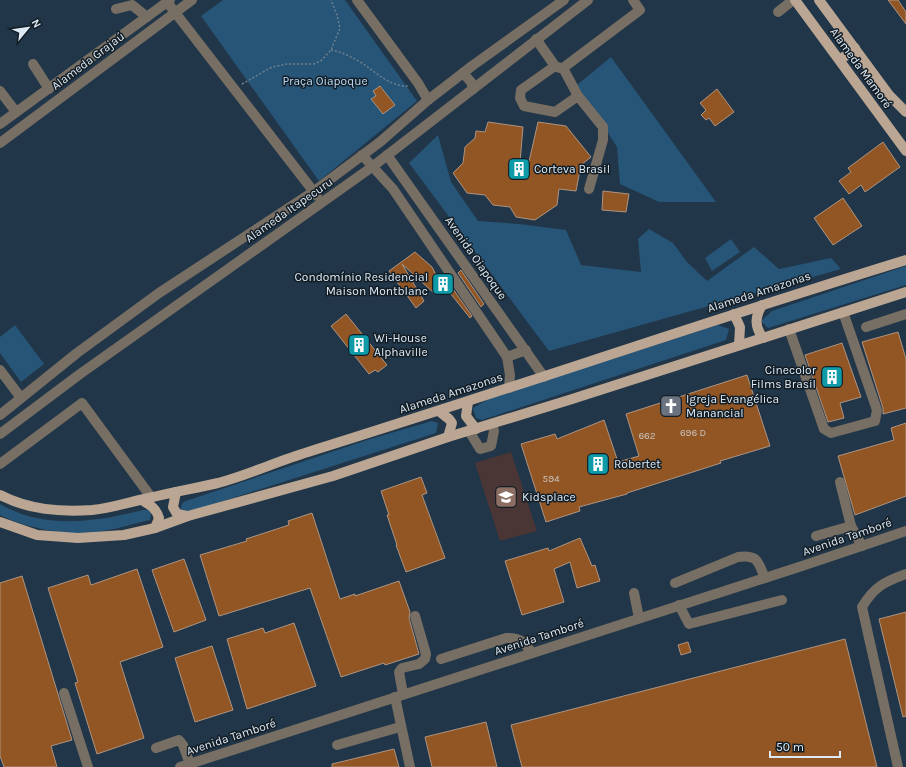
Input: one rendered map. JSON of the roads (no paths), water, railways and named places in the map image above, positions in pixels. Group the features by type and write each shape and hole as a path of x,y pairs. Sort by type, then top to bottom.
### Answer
{"main road":[{"name":"Alameda Mamoré","path":"794,0 840,60 906,151"},
{"name":"Alameda Mamoré","path":"819,0 889,95 906,112"},
{"path":"840,60 855,48"},
{"name":"Alameda Amazonas","path":"0,495 26,506 56,511 107,508 220,482 307,452 468,402 734,314 906,260"},
{"path":"0,522 36,535 78,538 124,535 155,528 188,516 331,476 448,437 906,292"},
{"path":"762,305 756,314 756,322 758,331 763,338"},
{"path":"734,314 740,327 739,345"},
{"path":"468,402 465,412 472,430"},
{"path":"439,411 452,423 448,437"},
{"path":"176,492 173,507 177,514 188,516"},
{"path":"146,498 160,518 155,528"}],"street":[{"name":"Alameda Grajaú","path":"0,143 192,0"},
{"path":"357,0 418,83 428,100"},
{"name":"Alameda Itapecuru","path":"0,415 90,344 159,293 313,192 380,142 428,100 472,66 564,0"},
{"name":"Alameda Itapecuru","path":"0,434 80,374 372,167 588,0"},
{"path":"578,96 555,112 524,106 520,98 521,90 559,67 640,10 633,0"},
{"path":"778,12 794,0"},
{"name":"Alameda Grajaú","path":"0,124 168,1"},
{"path":"168,1 174,12 322,202"},
{"path":"116,9 132,5 147,17"},
{"path":"536,39 559,67 578,96 603,127 603,140 589,189"},
{"path":"33,64 49,88"},
{"path":"472,66 482,82"},
{"path":"464,73 471,82 473,89"},
{"path":"0,91 18,111 25,114 26,124"},
{"path":"362,155 393,189 507,357 510,375 509,388"},
{"name":"Avenida Oiapoque","path":"387,155 544,377"},
{"path":"187,275 198,290"},
{"path":"789,329 824,429 831,433 875,421 877,410 843,312"},
{"path":"866,327 906,314"},
{"path":"507,357 526,350"},
{"path":"0,370 21,398"},
{"path":"0,464 82,403 146,498"},
{"path":"472,430 480,449 491,446 494,430 492,424"},
{"path":"840,482 851,526 862,546"},
{"path":"816,536 851,526"},
{"name":"Avenida Tamboré","path":"185,766 906,531"},
{"path":"676,582 738,557 746,556 753,557 757,561 764,578"},
{"path":"898,767 862,607 871,592 887,581 906,574"},
{"path":"634,593 639,618"},
{"path":"679,605 688,624 782,600"},
{"path":"410,767 400,727 399,672 402,668 419,664 425,659 426,654 416,616"},
{"path":"441,659 506,638 515,637 523,640 532,653"},
{"path":"64,693 88,767"},
{"path":"337,745 400,727"},
{"path":"156,748 179,740 183,745 185,766"}],"place":[{"name":"Corteva Brasil","path":"519,169"},
{"name":"Condomínio Residencial Maison Montblanc","path":"443,284"},
{"name":"Wi-House Alphaville","path":"359,345"},
{"name":"Cinecolor Films Brasil","path":"832,377"},
{"name":"Igreja Evangélica Manancial","path":"671,406"},
{"name":"Robertet","path":"598,464"},
{"name":"Kidsplace","path":"506,497"}],"park label":[{"name":"Praça Oiapoque","path":"325,81"}]}
